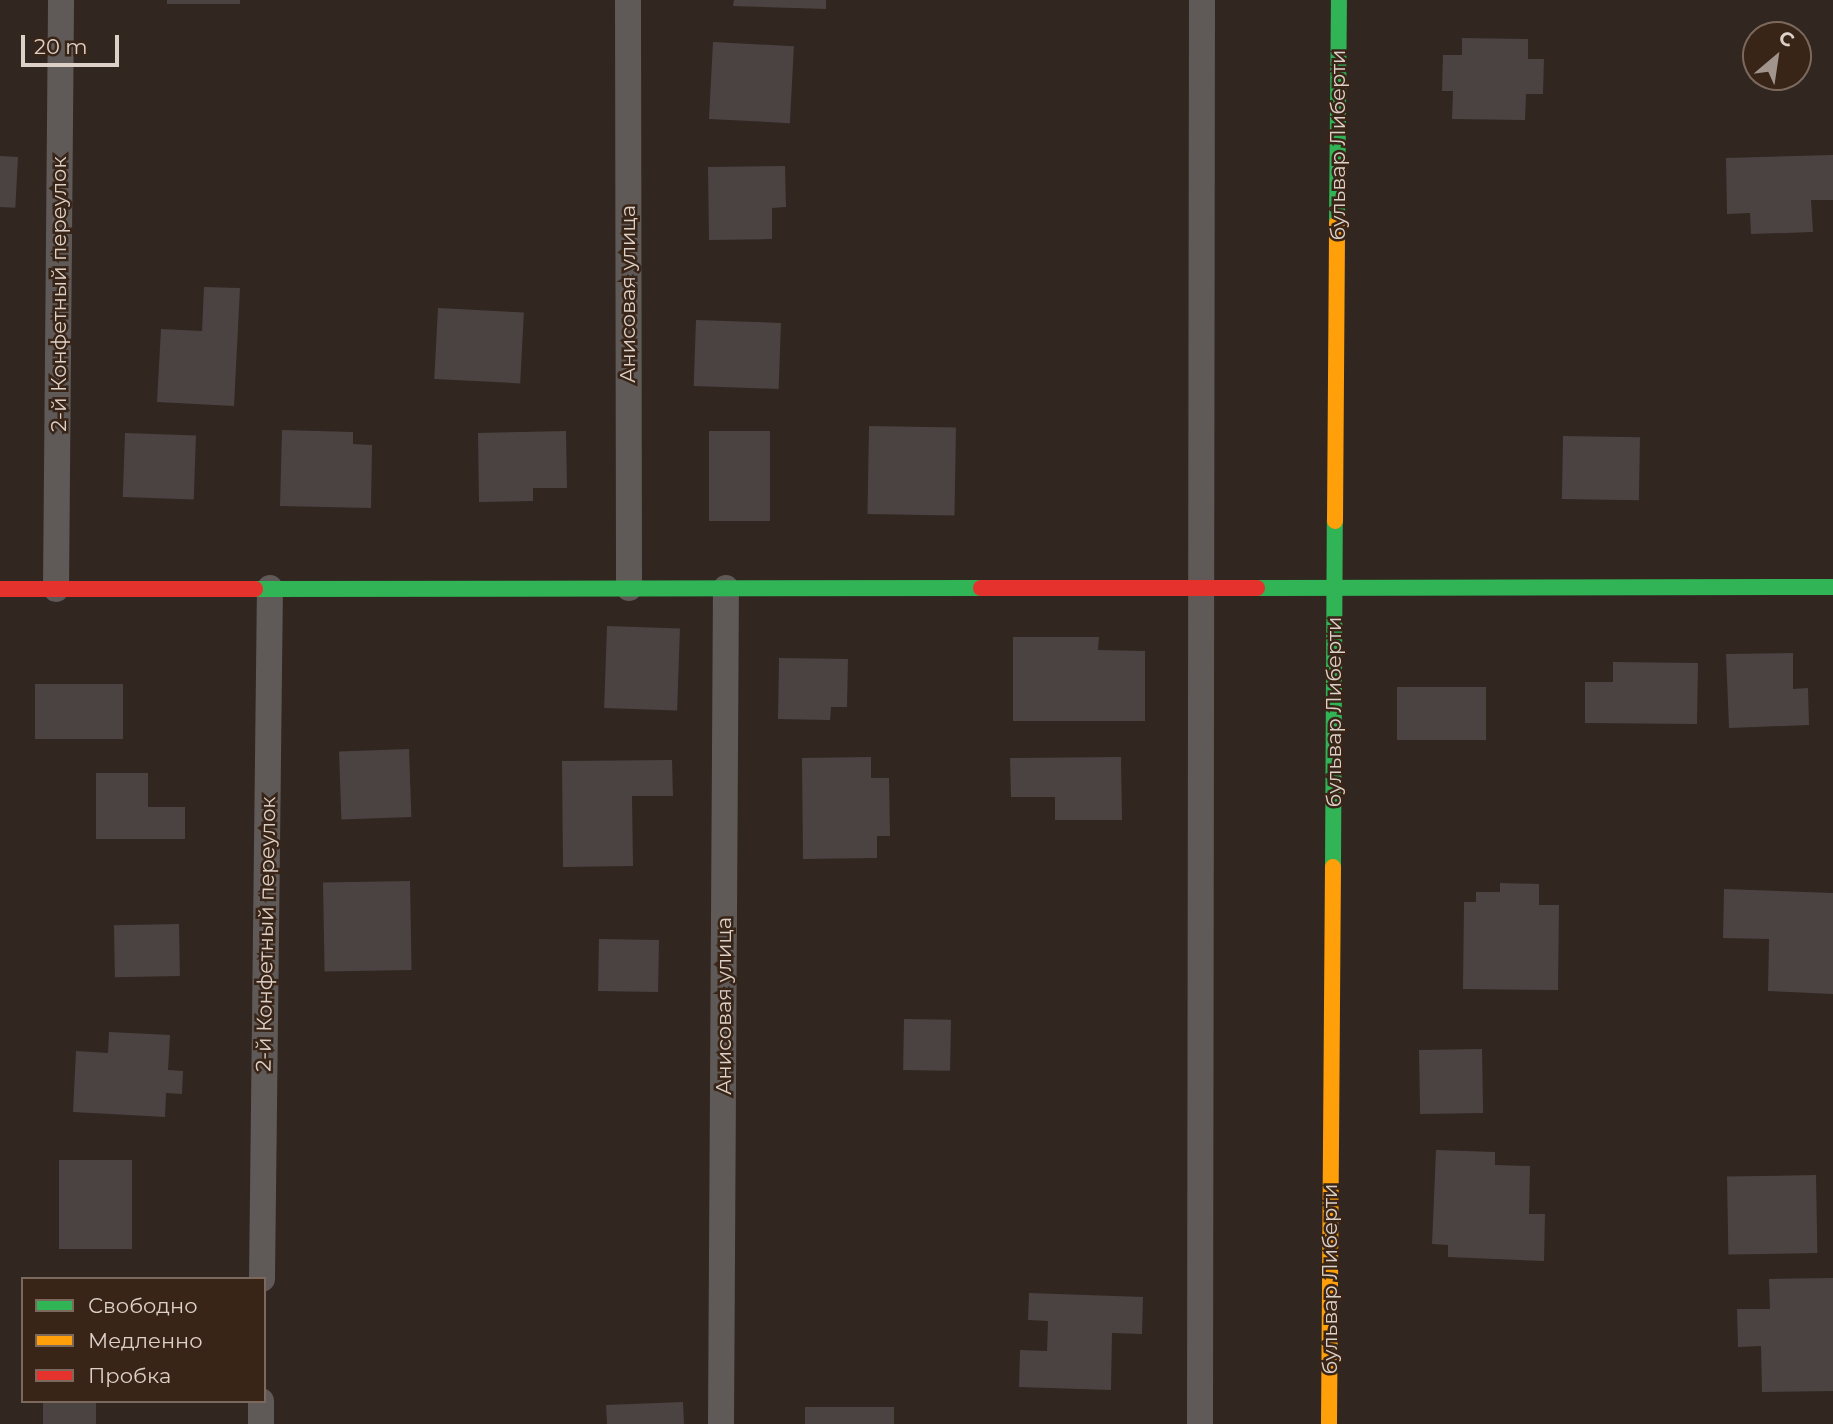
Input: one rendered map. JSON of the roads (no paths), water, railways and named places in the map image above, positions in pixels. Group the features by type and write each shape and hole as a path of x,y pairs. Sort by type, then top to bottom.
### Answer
{"street":[{"name":"2-й Конфетный переулок","path":"56,589 61,0"},
{"name":"Анисовая улица","path":"628,0 629,588"},
{"path":"1200,1424 1202,0"},
{"name":"бульвар Либерти","path":"1329,1424 1339,0"},
{"path":"0,589 1833,587"},
{"name":"2-й Конфетный переулок","path":"262,1277 270,588"},
{"name":"Анисовая улица","path":"721,1424 726,588"},
{"path":"261,1403 261,1424"}]}
